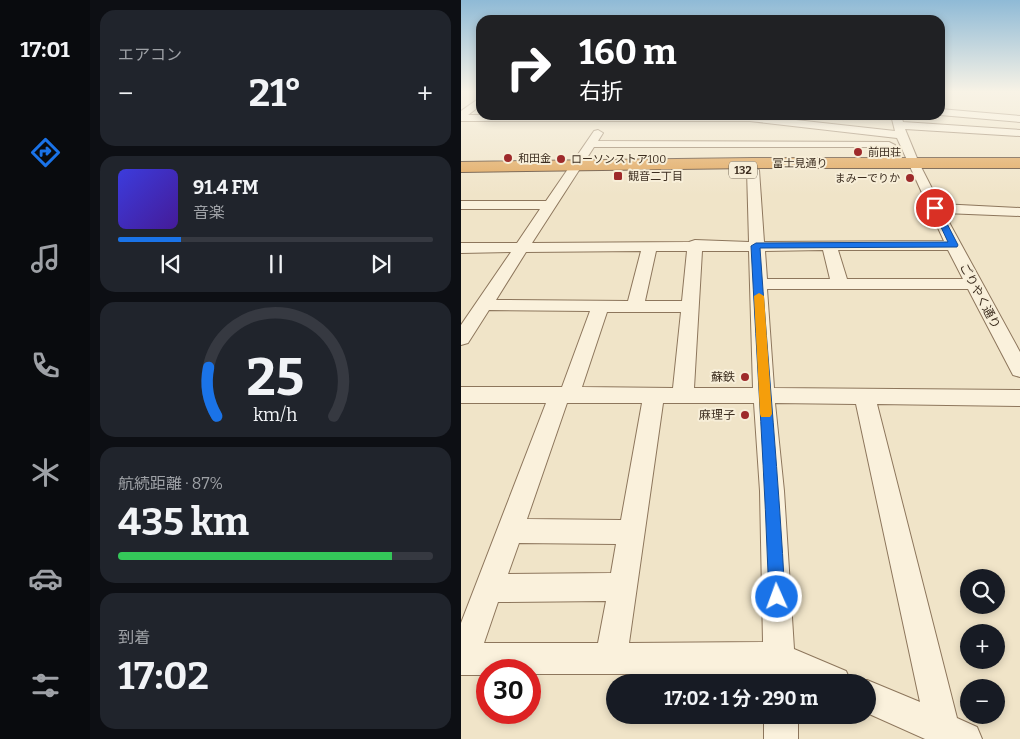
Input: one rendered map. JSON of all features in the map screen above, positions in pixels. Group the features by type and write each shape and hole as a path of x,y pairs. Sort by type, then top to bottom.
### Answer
{"highway":[{"name":"富士見通り","path":"461,172 574,168 1020,163"},
{"name":"富士見通り","path":"913,165 1020,170"},
{"name":"富士見通り","path":"461,166 574,168"}],"street":[{"path":"461,339 602,126"},
{"path":"737,126 1020,133"},
{"path":"750,128 764,395 773,490 780,670"},
{"path":"591,144 750,128 900,130"},
{"name":"ごりやく通り","path":"900,130 913,165 973,284 1020,370"},
{"path":"582,131 599,131"},
{"path":"461,205 549,205"},
{"path":"935,208 1020,212"},
{"path":"683,396 695,245"},
{"path":"461,248 695,245 954,245"},
{"path":"829,245 840,284"},
{"path":"635,307 650,246"},
{"path":"759,284 973,284"},
{"path":"484,305 690,307"},
{"path":"600,307 509,531 462,659 611,658 780,670 798,674"},
{"path":"461,395 764,395 1020,398"},
{"path":"611,658 654,395"},
{"path":"865,396 954,734"},
{"path":"509,531 632,532"},
{"path":"489,588 623,587"},
{"path":"876,700 954,734"},
{"path":"781,724 781,739"}],"slow traffic":[{"path":"759,296 766,414"}],"place":[{"name":"前田荘","path":"858,152"},
{"name":"和田金","path":"508,158"},
{"name":"ローソンストア100","path":"561,159"},
{"name":"観音二丁目","path":"618,176"},
{"name":"まみーでりか","path":"910,178"},
{"name":"蘇鉄","path":"745,377"},
{"name":"麻理子","path":"745,415"}],"route":[{"path":"777,597 773,490 764,395 756,246 954,245 935,208"}]}
